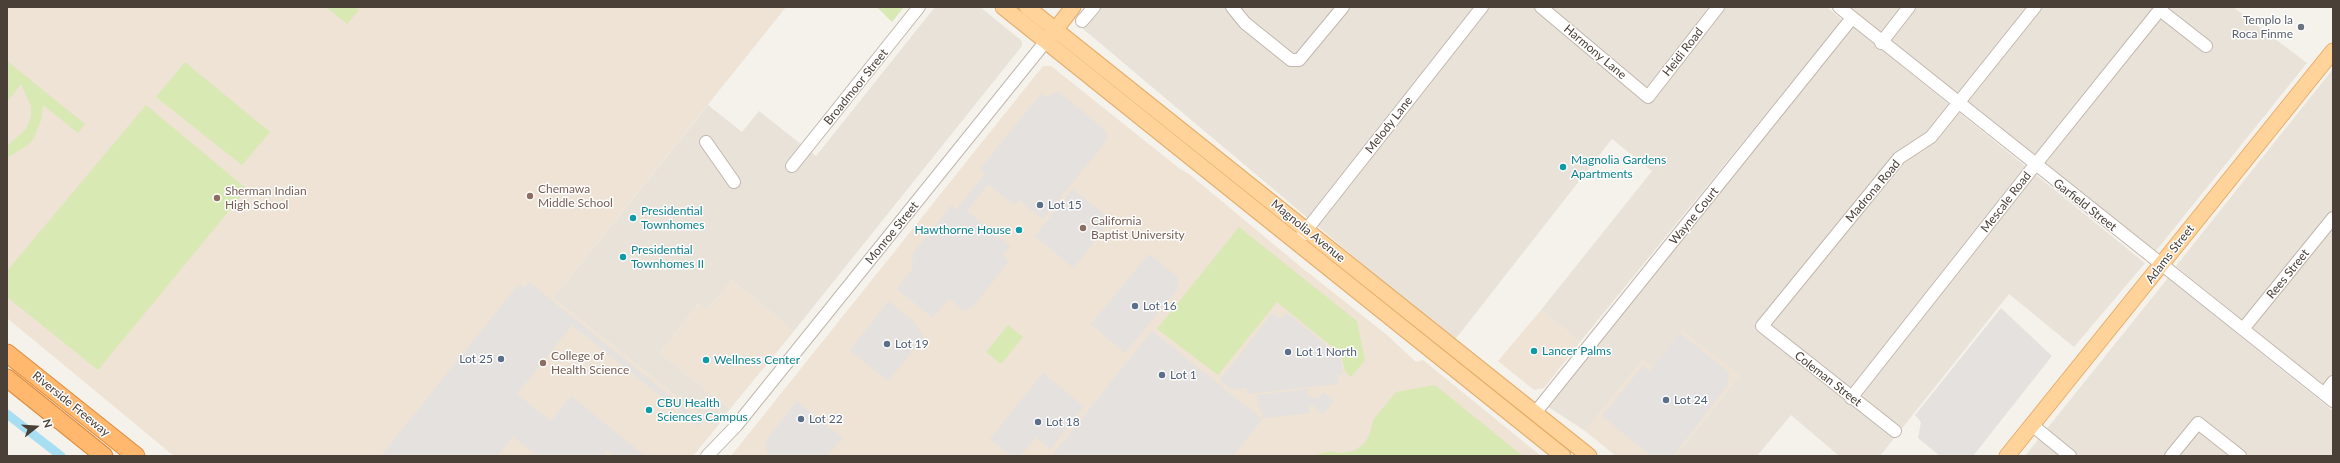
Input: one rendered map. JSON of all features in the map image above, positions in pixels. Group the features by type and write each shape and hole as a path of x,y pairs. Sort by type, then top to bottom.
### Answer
{"highway":[{"name":"Riverside Freeway","path":"7,353 136,456"},
{"name":"Riverside Freeway","path":"7,378 104,456"}],"main road":[{"name":"Magnolia Avenue","path":"1003,7 1563,456"},
{"name":"Magnolia Avenue","path":"1027,7 1589,456"},
{"name":"Monroe Street","path":"1046,41 1073,7"},
{"name":"Adams Street","path":"2007,456 2333,51"},
{"path":"1526,426 1535,413"}],"street":[{"name":"Broadmoor Street","path":"792,166 919,7"},
{"path":"1082,21 1094,7"},
{"path":"1232,7 1245,22 1291,60 1299,60 1343,7"},
{"name":"Melody Lane","path":"1296,242 1482,7"},
{"name":"Harmony Lane","path":"1541,7 1648,97"},
{"name":"Heidi Road","path":"1648,97 1718,7"},
{"name":"Garfield Street","path":"1839,7 2034,165 2244,329 2328,398"},
{"path":"1881,42 1910,7"},
{"name":"Madrona Road","path":"1762,326 1899,158 1931,137 2035,7"},
{"path":"2161,8 2206,46"},
{"name":"Mescale Road","path":"1852,398 2034,165 2161,8"},
{"name":"Wayne Court","path":"1535,413 1852,18"},
{"name":"Monroe Street","path":"707,456 736,426 1046,41"},
{"path":"706,142 734,182"},
{"name":"Rees Street","path":"2244,329 2333,218"},
{"name":"Coleman Street","path":"1762,326 1895,431"},
{"path":"2328,398 2333,382"},
{"path":"2171,456 2198,423 2240,456"},
{"path":"2032,425 2070,456"}],"shaded area":[{"name":"Sherman Indian High School","path":"7,7 786,7 553,298 716,428 693,456 174,456 7,318"},
{"name":"Presidential Townhomes","path":"935,7 980,7 1022,41 1022,46 794,331 732,280 707,310 698,304 660,353 730,409 716,428 553,298 708,105 742,132 759,111 816,156"},
{"path":"1099,7 1827,7 1842,20 1580,342 1541,310 1652,171 1612,139 1454,341 1082,28"},
{"path":"1848,7 2233,7 2307,63 2155,252"},
{"path":"1852,26 2145,263 2074,347 2009,294 1880,456 1839,456 1791,415 1757,456 1675,456 1740,375 1652,367 1643,360 1585,431 1547,406"},
{"name":"California Baptist University","path":"1043,66 1051,66 1180,169 1189,174 1301,267 1387,335 1416,362 1423,360 1541,456 731,456"},
{"path":"2333,69 2333,393 2176,266"},
{"name":"Lot 15","path":"1059,92 1106,131 1107,140 1043,219 1019,200 1015,205 988,184 967,211 1010,246 1003,255 1009,261 973,307 963,310 949,298 933,318 897,289 912,270 913,254 951,206 956,210 985,174 980,169 1041,94 1045,97"},
{"path":"1073,189 1111,220 1074,268 1035,236"},
{"name":"Lot 16","path":"1149,254 1177,277 1178,288 1125,353 1091,324"},
{"path":"2168,278 2333,411 2333,456 2025,456"},
{"path":"732,280 794,331 730,409 660,353 698,304 707,310"},
{"name":"Lot 25","path":"529,282 702,422 698,426 572,325 517,394 551,421 571,396 645,456 615,456 607,450 603,456 538,456 513,436 497,456 381,456 519,284 524,288"},
{"name":"Lot 19","path":"889,301 914,322 924,337 888,381 850,350"},
{"path":"2001,308 2052,356 1973,456 1940,456 1918,438 1921,422 1915,415"},
{"path":"1541,310 1580,342 1544,388 1534,390 1498,361"},
{"name":"Lot 1 North","path":"1287,313 1340,357 1343,374 1337,375 1338,384 1247,394 1247,388 1231,389 1220,380 1272,314 1280,319"},
{"name":"Lot 24","path":"1682,330 1740,375 1675,456 1616,456 1585,431 1643,360 1652,367"},
{"name":"Lot 1","path":"1152,331 1262,419 1233,456 1052,456"},
{"name":"Lot 24","path":"1680,333 1729,372 1728,385 1673,456 1652,456 1602,416 1643,366 1650,371"},
{"name":"Lot 18","path":"1043,373 1084,407 1050,449 1036,437 1020,456 1011,456 990,439"},
{"path":"1308,389 1308,396 1319,398 1323,392 1334,401 1323,414 1313,405 1309,406 1310,413 1263,418 1257,395"},
{"name":"Lot 22","path":"797,401 842,438 827,456 772,456 768,453 765,442"}],"green space":[{"path":"326,7 355,7 359,10 347,24"},
{"path":"877,7 904,7 892,22"},
{"path":"7,61 85,124 78,133 43,105 41,120 34,138 28,145 7,158 7,146 26,129 31,117 31,106 21,84 7,102"},
{"path":"185,62 270,132 242,165 156,97"},
{"path":"146,105 247,189 98,370 7,297 7,271"},
{"path":"1239,227 1357,321 1365,360 1351,377 1345,371 1341,354 1277,302 1218,375 1157,329"},
{"path":"1008,325 1023,337 1001,364 986,352"},
{"path":"1435,385 1523,456 1312,456 1331,451 1339,453 1354,451 1365,443 1370,433 1373,420 1396,392"}],"waterway":[{"path":"7,414 61,456"}],"place":[{"name":"Templo la Roca Finme","path":"2301,27"},
{"name":"Magnolia Gardens Apartments","path":"1563,167"},
{"name":"Chemawa Middle School","path":"530,196"},
{"name":"Sherman Indian High School","path":"217,198"},
{"name":"Lot 15","path":"1040,205"},
{"name":"Presidential Townhomes","path":"633,218"},
{"name":"California Baptist University","path":"1083,228"},
{"name":"Hawthorne House","path":"1019,230"},
{"name":"Presidential Townhomes II","path":"623,257"},
{"name":"Lot 16","path":"1135,306"},
{"name":"Lot 19","path":"887,344"},
{"name":"Lancer Palms","path":"1534,351"},
{"name":"Lot 1 North","path":"1288,352"},
{"name":"Lot 25","path":"501,359"},
{"name":"Wellness Center","path":"706,360"},
{"name":"College of Health Science","path":"543,363"},
{"name":"Lot 1","path":"1162,375"},
{"name":"Lot 24","path":"1666,400"},
{"name":"CBU Health Sciences Campus","path":"649,410"},
{"name":"Lot 22","path":"801,419"},
{"name":"Lot 18","path":"1038,422"}]}
